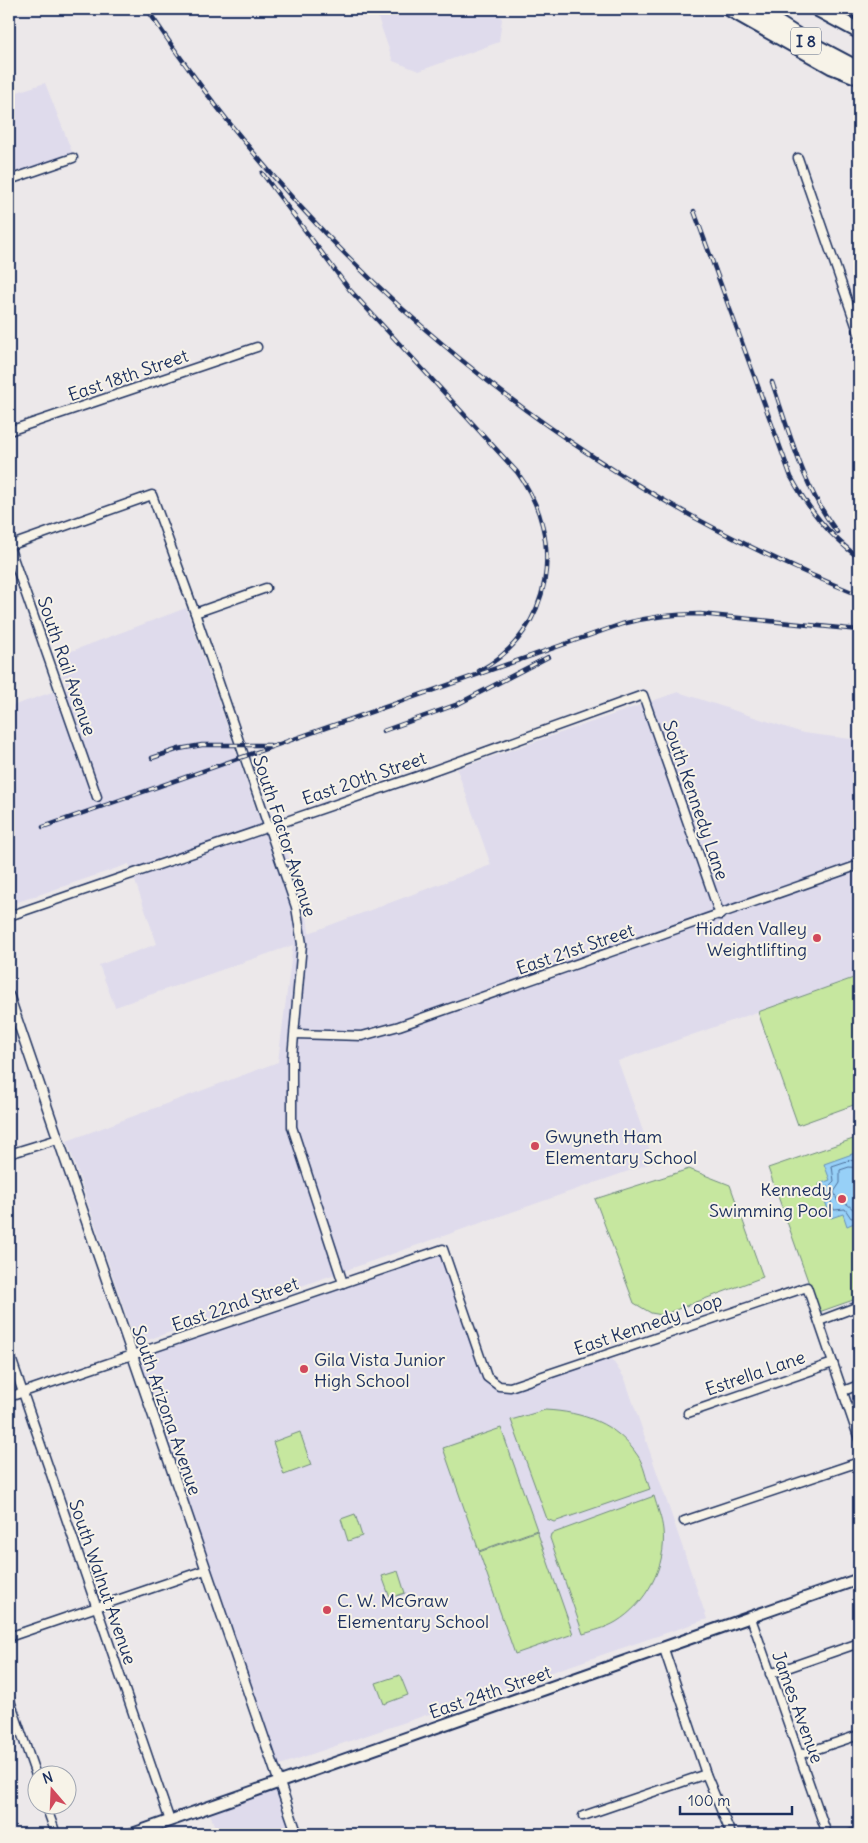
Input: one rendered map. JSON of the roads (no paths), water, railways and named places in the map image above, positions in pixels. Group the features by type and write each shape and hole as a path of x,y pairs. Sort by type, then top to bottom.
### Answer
{"highway":[{"path":"730,9 831,66 859,77"},
{"name":"I 8","path":"755,9 807,42 859,69"},
{"name":"I 8","path":"818,9 859,31"}],"main road":[{"name":"East 24th Street","path":"132,1834 664,1649 859,1579"}],"street":[{"path":"9,180 73,158"},
{"path":"798,158 859,334"},
{"name":"East 18th Street","path":"9,431 257,347"},
{"name":"South Factor Avenue","path":"9,546 152,495 195,613 296,907 302,944 292,1058 292,1126 343,1283"},
{"name":"South Rail Avenue","path":"9,546 97,797"},
{"path":"195,613 266,588"},
{"name":"East 20th Street","path":"9,916 267,826 418,776 643,695"},
{"name":"South Kennedy Lane","path":"643,695 720,914"},
{"name":"East 21st Street","path":"295,1034 362,1036 380,1031 859,865"},
{"name":"South Arizona Avenue","path":"9,996 130,1355 297,1834"},
{"path":"9,1154 58,1139"},
{"name":"East 22nd Street","path":"9,1397 443,1249 487,1377 499,1386"},
{"name":"East Kennedy Loop","path":"499,1386 510,1387 807,1287 819,1321"},
{"path":"859,1306 819,1321 859,1439"},
{"name":"South Walnut Avenue","path":"9,1352 170,1821"},
{"name":"Estrella Lane","path":"688,1413 833,1363"},
{"path":"843,1391 859,1385"},
{"path":"684,1521 859,1462"},
{"path":"9,1637 205,1570"},
{"name":"James Avenue","path":"751,1618 828,1834"},
{"path":"770,1674 859,1642"},
{"path":"664,1649 706,1774 731,1834"},
{"path":"9,1698 33,1766"},
{"path":"799,1756 859,1735"},
{"path":"583,1816 706,1774"},
{"path":"50,1816 56,1834"},
{"path":"851,1834 859,1831"}],"water":[{"name":"Kennedy Swimming Pool","path":"855,1153 856,1158 859,1157 859,1221 847,1226 843,1214 831,1218 819,1184 830,1180 824,1164"}],"railway":[{"path":"147,9 216,105 291,196 371,280 458,357 550,428 648,491 751,547 859,595"},
{"path":"262,173 349,289 517,472 533,498 542,525 546,553 544,581 537,607 523,632 504,653 479,671"},
{"path":"694,211 791,477 820,521 859,558"},
{"path":"772,382 798,460 815,497 837,532"},
{"path":"43,827 622,624 661,616 700,614 859,630"},
{"path":"383,731 458,704 548,657"},
{"path":"152,758 179,749 202,745 270,745"}],"place":[{"name":"Hidden Valley Weightlifting","path":"817,938"},
{"name":"Gwyneth Ham Elementary School","path":"535,1146"},
{"name":"Kennedy Swimming Pool","path":"842,1199"},
{"name":"Gila Vista Junior High School","path":"304,1369"},
{"name":"C. W. McGraw Elementary School","path":"327,1610"}]}
